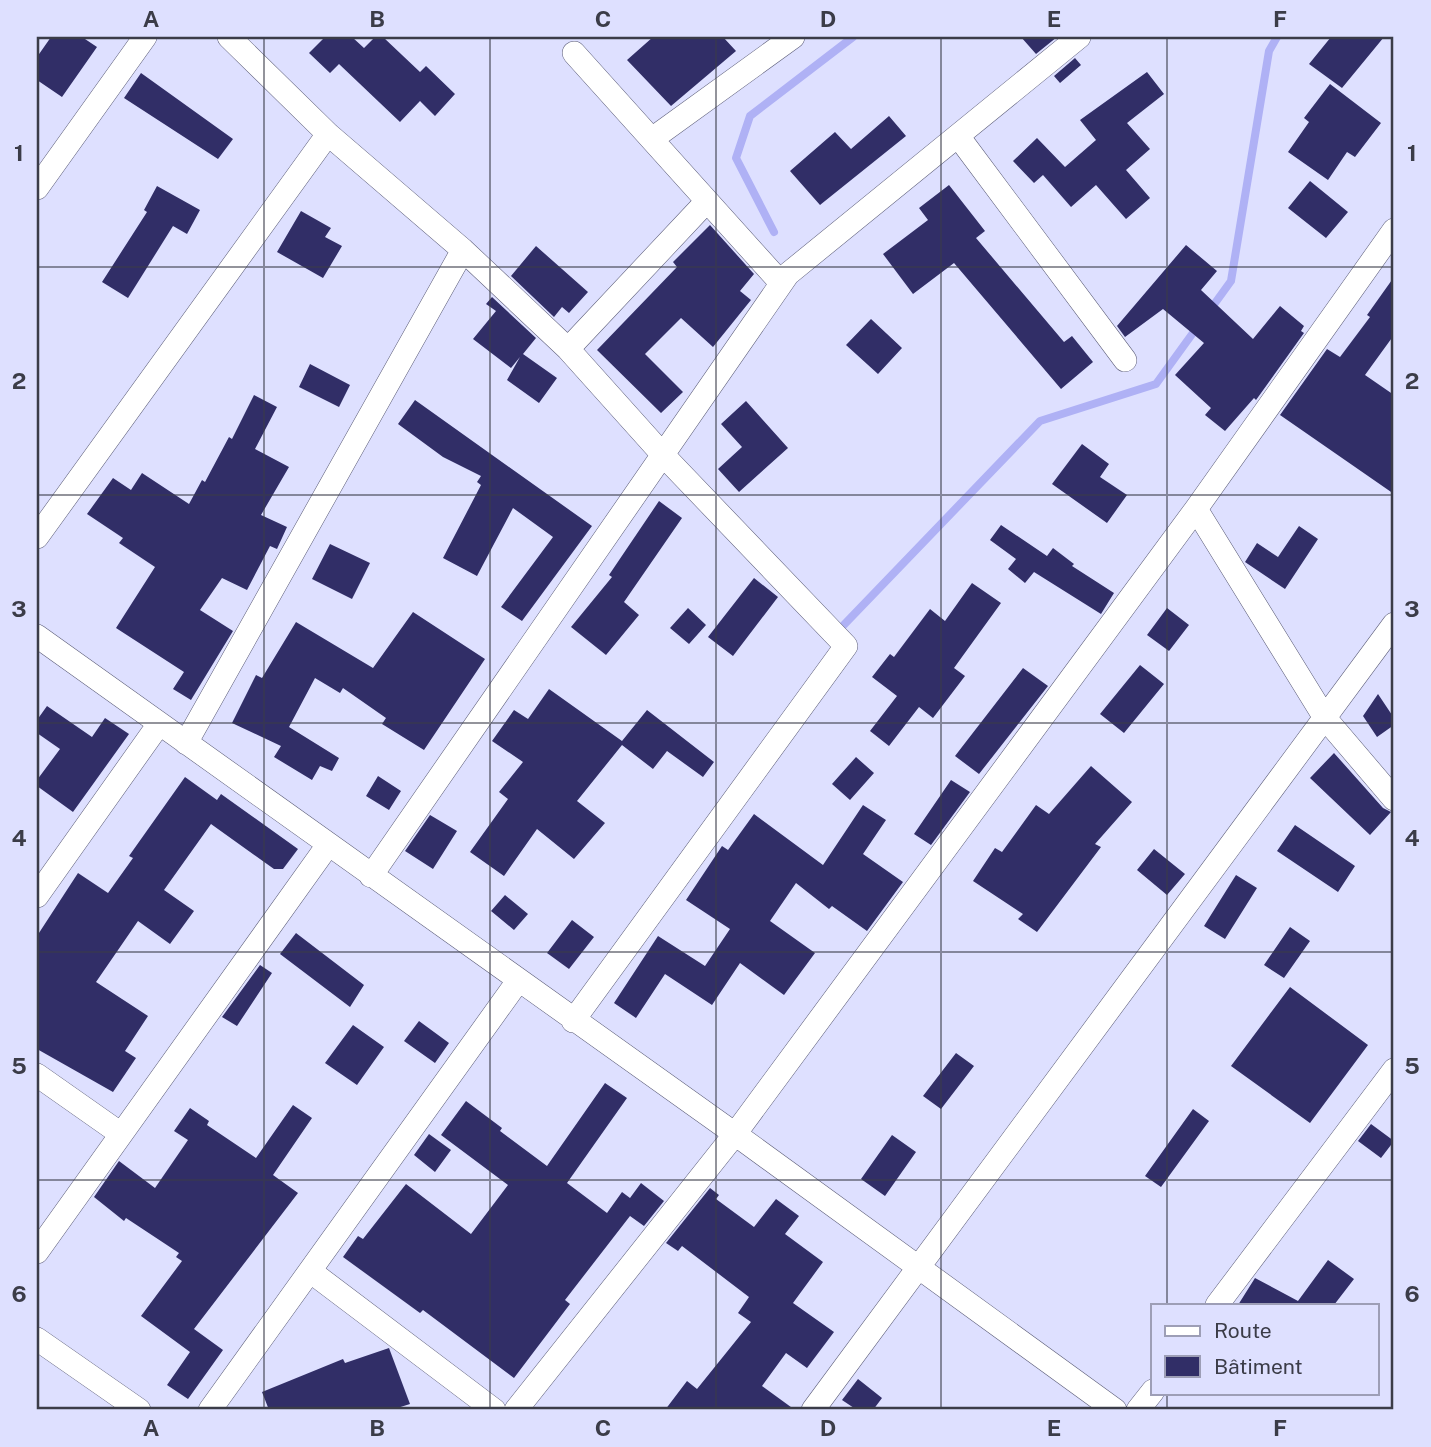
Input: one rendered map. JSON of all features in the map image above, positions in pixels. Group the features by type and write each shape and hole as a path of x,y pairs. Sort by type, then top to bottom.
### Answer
{"street":[{"path":"37,188 145,37"},
{"path":"229,37 328,134 463,250 568,349 664,456 846,646 573,1021"},
{"path":"652,139 793,37"},
{"path":"371,876 788,274 1079,37"},
{"path":"574,53 781,283"},
{"path":"37,537 328,134"},
{"path":"958,136 1125,360"},
{"path":"568,349 707,201"},
{"path":"516,1410 735,1134 1196,509 1394,230"},
{"path":"186,743 463,250"},
{"path":"1196,509 1325,718 1394,799"},
{"path":"813,1410 1394,624"},
{"path":"37,636 573,1021 735,1134 1115,1410"},
{"path":"37,896 159,724"},
{"path":"37,1252 328,845"},
{"path":"210,1410 518,981"},
{"path":"1218,1304 1394,1070"},
{"path":"37,1075 121,1134"},
{"path":"310,1271 494,1410"},
{"path":"37,1339 139,1410"},
{"path":"1138,1410 1151,1394"}],"building":[{"path":"51,37 82,37 97,47 62,97 37,80 37,57"},
{"path":"325,37 352,37 364,48 375,37 383,37 420,72 426,66 455,94 435,116 420,101 400,122 339,64 330,73 309,53"},
{"path":"653,37 723,37 736,51 671,106 627,60"},
{"path":"1021,37 1057,37 1036,54"},
{"path":"1331,37 1384,37 1342,88 1309,64"},
{"path":"1075,58 1081,65 1060,83 1054,76"},
{"path":"1147,72 1164,94 1127,123 1150,149 1126,170 1150,198 1126,219 1096,185 1071,207 1043,175 1034,183 1013,161 1037,138 1065,167 1096,140 1080,120"},
{"path":"141,73 233,139 218,159 124,98"},
{"path":"1330,84 1381,123 1355,157 1347,152 1328,180 1288,152 1309,122 1304,118"},
{"path":"889,116 906,136 820,205 790,171 835,132 851,149"},
{"path":"1310,181 1348,212 1326,238 1288,208"},
{"path":"949,185 985,231 976,238 1064,342 1072,336 1093,362 1061,389 954,263 913,294 883,254 928,220 919,208"},
{"path":"157,186 200,210 187,234 173,226 128,298 102,282 147,212 144,210"},
{"path":"301,211 331,228 325,237 342,246 323,278 277,252"},
{"path":"710,225 754,274 740,291 751,300 713,347 681,318 645,354 683,392 661,413 597,350 677,267 673,262"},
{"path":"1186,245 1217,271 1201,290 1253,339 1280,306 1304,326 1301,331 1304,333 1256,400 1254,398 1225,431 1205,415 1211,408 1175,375 1204,343 1163,309 1125,337 1117,326"},
{"path":"536,246 588,292 569,313 562,307 554,317 511,276"},
{"path":"1394,277 1394,335 1365,375 1394,395 1394,494 1280,415 1327,349 1340,357 1370,317 1367,315"},
{"path":"492,297 536,338 523,354 557,378 539,403 507,380 520,357 511,368 473,339 496,311 486,304"},
{"path":"871,319 902,348 878,374 846,345"},
{"path":"310,364 350,385 339,407 299,387"},
{"path":"254,395 277,407 255,449 289,467 261,515 287,527 277,549 270,546 247,590 222,578 200,610 233,631 191,700 173,689 184,672 116,628 155,567 119,543 123,538 87,514 113,478 131,490 142,473 189,504 202,480 205,482 229,437 232,439"},
{"path":"415,400 592,526 522,621 501,607 553,537 513,508 477,576 443,558 481,485 477,482 481,476 443,457 398,424"},
{"path":"746,401 788,448 739,492 718,469 742,447 721,424"},
{"path":"1082,444 1109,464 1100,477 1127,495 1107,523 1052,484"},
{"path":"659,501 682,518 624,602 639,615 606,655 571,627 612,577 609,575"},
{"path":"1001,525 1047,556 1053,548 1074,564 1072,566 1114,593 1101,614 1034,572 1025,583 1008,569 1016,559 990,540"},
{"path":"1299,526 1318,539 1285,589 1245,562 1257,543 1278,557"},
{"path":"330,544 370,563 352,599 312,579"},
{"path":"754,578 778,597 733,656 708,637"},
{"path":"972,583 1001,603 954,668 965,676 933,718 919,707 889,746 870,731 897,696 872,677 890,654 894,657 930,609 945,621"},
{"path":"688,608 706,625 689,644 670,628"},
{"path":"1167,608 1189,625 1169,651 1147,635"},
{"path":"413,612 485,659 424,750 382,724 386,718 343,688 340,693 315,678 289,727 339,758 332,771 320,766 312,780 274,757 281,746 232,723 256,675 262,678 296,622 373,668"},
{"path":"1140,665 1164,684 1124,733 1100,714"},
{"path":"1023,668 1048,686 979,774 955,756"},
{"path":"549,689 622,741 647,710 714,762 703,777 667,751 653,769 622,745 577,801 605,823 574,859 537,829 504,876 470,852 508,799 499,792 523,762 492,741 514,710 528,719"},
{"path":"1378,694 1394,718 1394,725 1377,737 1363,716"},
{"path":"47,706 92,737 105,718 129,734 73,812 37,786 37,780 60,749 37,733 37,720"},
{"path":"1334,753 1383,808 1391,812 1370,835 1310,778"},
{"path":"856,757 874,773 850,800 832,784"},
{"path":"1091,766 1132,802 1095,844 1101,847 1037,932 1018,919 1023,914 973,881 995,848 1002,852 1036,805 1049,814"},
{"path":"378,776 401,791 389,810 366,796"},
{"path":"185,777 217,800 221,794 298,849 283,869 274,869 211,824 164,890 194,911 170,944 138,921 96,982 148,1016 125,1051 136,1058 113,1092 37,1049 37,936 78,873 108,893 133,858 129,856"},
{"path":"951,780 970,792 931,845 914,834"},
{"path":"863,805 886,820 863,854 903,882 867,931 832,906 829,909 796,883 770,921 815,953 784,995 740,963 712,1005 665,974 636,1018 614,1003 658,936 705,966 730,929 686,900 722,846 728,850 754,814 823,865"},
{"path":"430,815 457,831 433,869 405,851"},
{"path":"1295,825 1355,866 1338,892 1277,851"},
{"path":"1154,849 1185,874 1167,895 1137,870"},
{"path":"1236,875 1257,888 1225,939 1204,926"},
{"path":"505,895 528,914 514,930 491,911"},
{"path":"572,920 594,937 569,969 547,953"},
{"path":"1290,927 1310,941 1284,978 1264,965"},
{"path":"296,933 364,985 350,1007 280,954"},
{"path":"260,965 272,973 237,1026 222,1017"},
{"path":"1290,987 1368,1045 1310,1123 1231,1066"},
{"path":"419,1021 449,1043 435,1063 404,1041"},
{"path":"353,1025 384,1047 357,1085 325,1063"},
{"path":"956,1053 974,1066 941,1109 923,1096"},
{"path":"605,1083 627,1098 567,1183 607,1213 622,1192 630,1198 641,1183 664,1201 644,1226 630,1216 565,1300 570,1304 514,1378 423,1310 420,1313 343,1257 358,1236 363,1239 406,1184 471,1234 508,1185 441,1135 466,1101 502,1128 500,1131 547,1166"},
{"path":"293,1105 312,1118 273,1175 298,1193 194,1329 223,1350 188,1399 167,1385 190,1352 141,1316 182,1261 176,1257 179,1253 126,1218 124,1221 94,1197 119,1161 155,1188 188,1140 174,1131 190,1108 209,1121 207,1125 256,1158"},
{"path":"1193,1109 1209,1121 1161,1187 1145,1176"},
{"path":"1371,1124 1394,1141 1381,1158 1358,1141"},
{"path":"429,1134 451,1150 435,1172 414,1155"},
{"path":"892,1135 916,1152 885,1196 861,1179"},
{"path":"710,1188 719,1195 716,1199 754,1227 776,1199 799,1216 785,1234 823,1262 793,1303 834,1332 807,1368 786,1353 762,1386 795,1410 665,1410 687,1381 697,1389 751,1322 738,1313 749,1297 682,1246 678,1251 666,1243"},
{"path":"1328,1260 1354,1279 1335,1304 1239,1304 1255,1278 1298,1301"},
{"path":"389,1348 410,1404 391,1410 269,1410 262,1392 343,1359 345,1363"},
{"path":"858,1379 882,1398 873,1410 857,1410 842,1400"}],"waterway":[{"path":"774,232 736,158 750,116 853,37"},
{"path":"1210,310 1231,281 1269,51 1277,37"},
{"path":"837,632 1040,421 1156,384 1198,326"}]}
